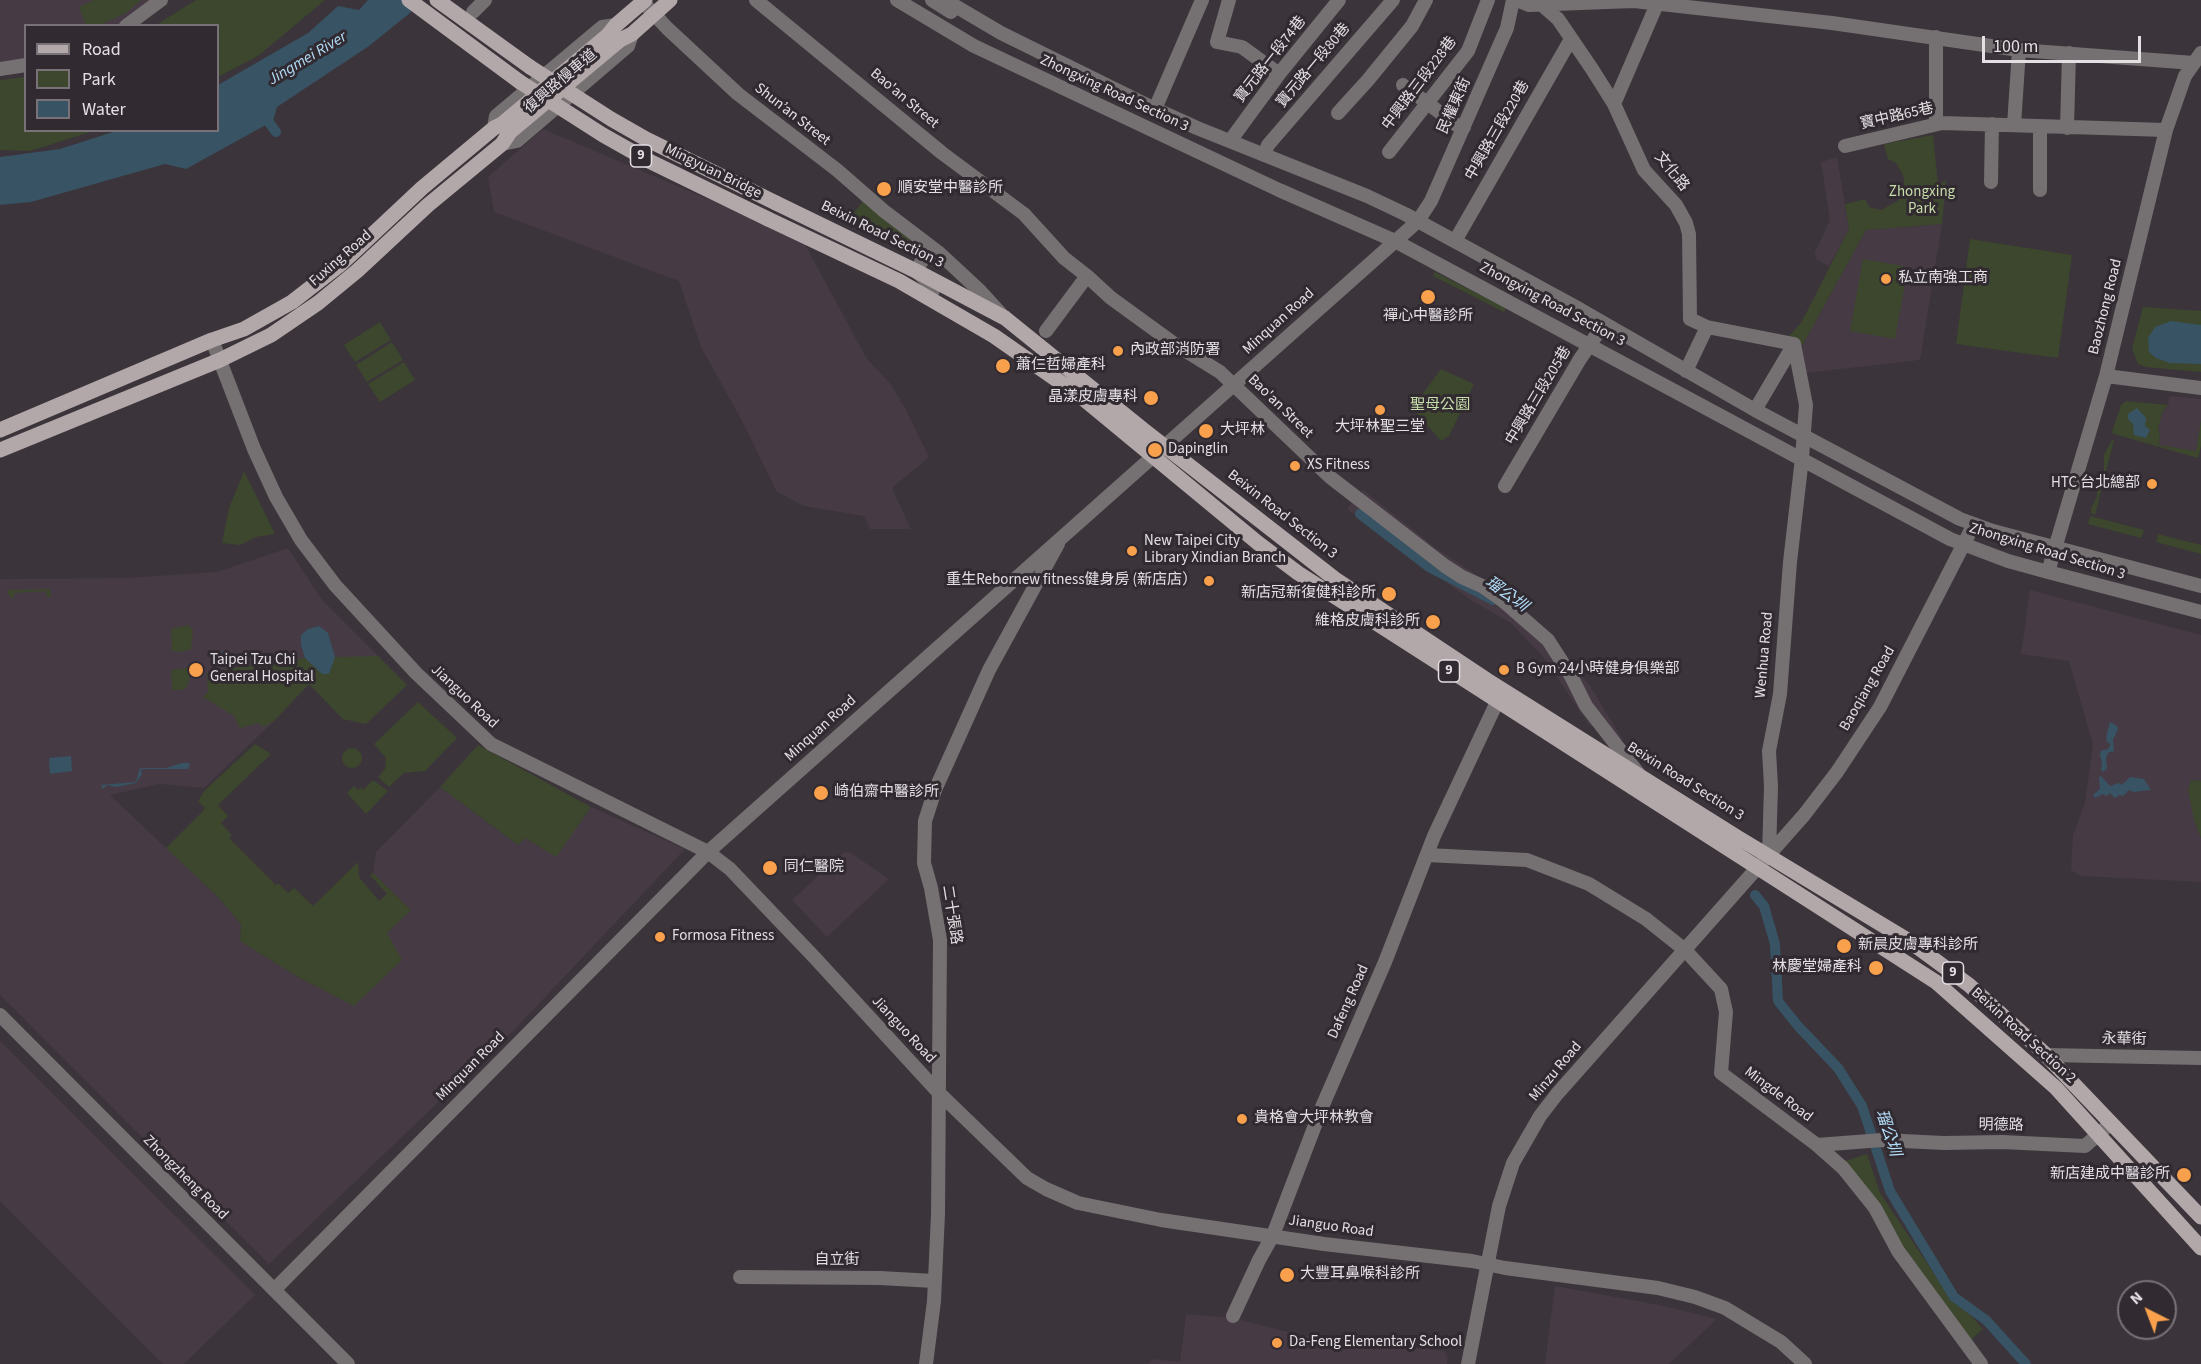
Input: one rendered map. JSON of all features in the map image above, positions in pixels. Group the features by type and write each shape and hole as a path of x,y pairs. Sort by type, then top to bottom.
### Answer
{"main road":[{"name":"Mingyuan Bridge","path":"409,0 520,82 603,135 768,219"},
{"name":"Mingyuan Bridge","path":"437,0 530,67 611,119 646,139 776,203"},
{"name":"Fuxing Road","path":"0,450 219,360 271,335 318,303 357,271 428,205 502,144 510,132 620,40 632,34 670,0"},
{"name":"Fuxing Road","path":"0,430 212,340 244,329 292,302 341,264 416,192 494,128 502,124 599,42 643,1"},
{"name":"Beixin Road Section 3","path":"776,203 916,271 1005,318 1159,451 1258,543 1298,573 1758,868"},
{"name":"Beixin Road Section 3","path":"768,219 930,297 994,336 1159,451 1335,579 1487,680 1769,855"},
{"name":"Beixin Road Section 2","path":"1769,855 1909,940 1969,985 2046,1055 2201,1217"},
{"name":"Beixin Road Section 2","path":"1758,868 1936,982 2056,1088 2201,1248"}],"street":[{"path":"129,24 161,0"},
{"path":"473,12 485,0"},
{"name":"Bao'an Street","path":"756,0 942,153 1024,214 1064,258 1111,298 1173,343 1220,372 1330,477 1445,566 1502,600 1548,640 1571,676 1586,706 1638,773"},
{"path":"932,0 970,23 983,23"},
{"name":"Zhongxing Road Section 3","path":"945,0 983,23 1155,109 1367,196 1418,221 1755,410 1974,525 2201,586"},
{"path":"1155,109 1202,0"},
{"path":"1229,0 1217,42 1242,47 1279,74"},
{"name":"寶元路一段74巷","path":"1230,141 1279,74 1339,0"},
{"name":"寶元路一段80巷","path":"1264,155 1268,145 1393,0"},
{"path":"1338,113 1413,26 1426,0"},
{"name":"中興路三段228巷","path":"1389,152 1468,51 1488,0"},
{"path":"1515,0 1529,5 1634,1 1801,19 2019,50 2198,58"},
{"name":"民權東街","path":"1418,221 1431,201 1464,127 1507,28 1515,0"},
{"name":"Shun’an Street","path":"643,1 738,94 837,170 930,247 980,291 1005,318"},
{"name":"Zhongxing Road Section 3","path":"904,2 974,46 1279,190 1395,241 1964,545 2048,572 2201,612"},
{"path":"1614,104 1657,4"},
{"path":"1542,5 1558,19 1614,104"},
{"path":"1936,37 1936,124"},
{"name":"中興路三段220巷","path":"1455,241 1572,39"},
{"path":"2014,125 2019,50"},
{"path":"2067,128 2069,53"},
{"name":"Baozhong Road","path":"2048,572 2106,376 2166,130 2185,76 2198,58"},
{"path":"0,69 24,65"},
{"path":"1403,85 1458,126 1464,127"},
{"name":"文化路","path":"1614,104 1644,170 1676,205 1686,223 1689,234 1690,319 1707,327"},
{"name":"寶中路65巷","path":"1845,146 1936,124 2166,130"},
{"path":"1991,182 1992,124"},
{"path":"2040,126 2040,190"},
{"name":"Minquan Road","path":"274,1290 708,852 1418,221"},
{"path":"930,247 916,271 934,288 930,297"},
{"path":"1046,331 1087,276"},
{"name":"中興路三段205巷","path":"1505,486 1552,404 1604,324"},
{"path":"1686,371 1707,327 1794,344 1755,410"},
{"name":"Jianguo Road","path":"212,340 254,449 276,497 301,540 335,585 416,673 491,744 708,852 730,869 939,1093 1027,1178 1078,1203 1161,1220 1658,1288 1695,1297 1725,1308 1750,1321 1781,1342 1805,1364"},
{"name":"Wenhua Road","path":"1769,855 1771,786 1769,751 1780,694 1790,562 1806,405 1794,344"},
{"path":"2106,376 2201,388"},
{"name":"Baoqiang Road","path":"1769,855 1837,772 1880,707 1974,525"},
{"name":"二十張路","path":"926,1364 934,1301 938,1214 940,940 924,863 925,821 935,790 989,670 1060,539"},
{"name":"Dafeng Road","path":"1233,1316 1273,1235 1322,1107 1385,962 1427,855 1497,702"},
{"name":"Mingde Road","path":"1427,855 1527,860 1589,884 1646,919 1685,950 1721,989 1726,1012 1721,1073 1817,1145 1843,1168 1875,1208 1898,1251 1981,1364"},
{"name":"Minzu Road","path":"1468,1364 1499,1206 1513,1163 1540,1116 1769,855"},
{"name":"Zhongzheng Road","path":"0,1015 348,1364"},
{"name":"永華街","path":"2046,1055 2201,1058"},
{"name":"明德路","path":"1817,1145 1882,1140 2085,1146 2111,1124"},
{"name":"自立街","path":"740,1277 880,1278 934,1281"}],"shaded area":[{"path":"0,0 159,0 118,24 24,24 24,58 0,63"},
{"path":"543,129 802,239 867,359 889,382 904,406 929,457 892,488 911,529 870,529 864,516 804,506 777,492 742,421 701,347 679,281 494,212 488,177"},
{"path":"1837,157 1849,229 1829,266 1815,259 1817,256 1814,254 1830,220 1821,162"},
{"name":"私立南強工商","path":"1942,224 1920,360 1806,373 1802,346 1866,230"},
{"path":"2169,396 2201,399 2197,451 2159,446 2158,429 2162,413 2168,405"},
{"path":"1363,490 1436,548 1513,599 1535,619 1590,686 1623,740 1589,725 1544,658 1511,623 1472,601 1347,509"},
{"path":"288,548 322,600 407,685 366,724 343,719 309,684 204,788 160,784 110,795 217,896 241,924 240,941 298,977 353,1005 387,933 411,910 373,873 376,852 440,787 518,845 525,838 555,856 591,807 685,849 515,1029 269,1264 0,995 0,579 125,578 217,572"},
{"path":"2030,590 2201,635 2201,781 2191,780 2194,820 2201,838 2201,882 2080,876 2071,870 2073,835 2085,803 2093,745 2069,661 2021,654"},
{"path":"844,852 851,853 889,879 827,937 792,900"},
{"path":"0,1041 255,1295 184,1364 163,1364 0,1201"},
{"path":"1555,1286 1659,1305 1717,1319 1669,1364 1545,1364"},
{"name":"Da-Feng Elementary School","path":"1186,1314 1233,1318 1300,1335 1444,1351 1448,1357 1447,1364 1144,1364 1150,1363 1151,1359 1180,1362"}],"green space":[{"path":"94,0 141,0 126,13 102,24 86,24 79,7"},
{"path":"196,0 325,0 258,56 219,76 219,24 158,24"},
{"path":"24,77 24,132 91,132 30,151 0,150 0,80"},
{"name":"Zhongxing Park","path":"1933,135 1938,185 1946,180 1942,224 1866,230 1802,346 1788,337 1801,323 1849,229 1845,204 1865,199 1869,207 1881,210 1898,201 1905,187 1903,175 1896,163 1888,159 1884,144"},
{"path":"863,201 912,239 901,249 846,223"},
{"path":"1970,239 2072,255 2058,358 1956,344"},
{"path":"1863,259 1908,267 1895,339 1850,331"},
{"path":"1435,272 1506,308 1504,312 1433,276"},
{"path":"2143,307 2201,311 2201,372 2146,367 2138,364 2132,349"},
{"path":"380,322 391,340 355,362 344,345"},
{"path":"392,342 403,360 367,382 356,365"},
{"path":"404,362 415,380 380,402 368,384"},
{"name":"聖母公園","path":"1441,369 1474,384 1449,436 1441,441 1412,408"},
{"path":"2126,401 2168,405 2162,413 2158,429 2159,445 2196,451 2201,420 2201,446 2198,458 2114,434 2112,432 2121,405"},
{"path":"2114,440 2095,515 2091,513 2091,508 2097,497 2097,482 2104,470 2104,455"},
{"path":"244,471 275,534 256,537 240,545 222,543 229,508"},
{"path":"2090,516 2144,530 2141,538 2088,524"},
{"path":"2158,534 2201,545 2201,554 2156,542"},
{"path":"50,589 51,597 47,597 46,591 14,593 14,600 8,594 8,590"},
{"path":"188,625 193,630 191,649 182,652 172,651 171,629"},
{"path":"378,656 407,685 366,724 343,719 309,684 273,722 263,727 258,723 240,728 234,716 203,697 208,692 207,672 305,658 323,674 329,674 335,657"},
{"path":"188,668 190,673 188,685 183,690 172,690 171,670"},
{"path":"418,702 457,738 425,771 404,773 389,787 378,777 385,769 386,758 374,744"},
{"path":"255,744 271,754 218,805 228,816 221,823 232,835 229,838 276,885 278,883 288,893 294,888 313,906 358,862 359,877 379,901 387,894 370,875 373,873 411,910 387,933 402,960 354,1006 298,977 240,941 241,924 217,896 166,848 203,811 205,808 198,801 205,790"},
{"path":"478,745 591,807 556,857 525,838 518,845 440,787"},
{"path":"352,748 359,751 362,758 359,765 352,768 345,765 342,758 345,751"},
{"path":"373,780 388,791 366,814 347,793 354,786 358,790 361,787 363,790"},
{"path":"2191,780 2201,781 2201,838 2194,820 2188,790"},
{"path":"1867,1154 1880,1193 1939,1281 1983,1329 1970,1341 1924,1280 1845,1161"}],"water":[{"name":"Jingmei River","path":"368,0 417,0 410,13 369,46 277,107 273,121 186,169 165,164 31,202 0,205 0,157 60,149 113,132 219,132 219,84 308,33 338,6 359,10"},
{"path":"2171,321 2201,325 2201,364 2170,363 2156,358 2149,352 2148,338 2155,327"},
{"path":"2137,408 2146,418 2145,426 2150,430 2146,438 2134,435 2133,424 2128,419 2128,414"},
{"path":"319,626 328,633 335,657 329,674 322,674 305,658 301,645 301,635 308,629"},
{"path":"224,651 229,656 262,654 262,656 229,659 221,663 217,657 218,653"},
{"path":"2110,722 2118,729 2113,740 2114,751 2108,753 2107,768 2103,772 2100,755 2101,751 2108,749 2111,744 2107,742 2106,737"},
{"path":"71,756 72,771 50,774 49,758"},
{"path":"190,763 188,769 141,769 142,774 136,783 116,787 107,785 103,789 101,785 136,782 140,768 166,768"},
{"path":"2101,776 2110,786 2119,783 2122,785 2130,777 2144,779 2151,790 2133,792 2129,790 2123,796 2119,795 2115,798 2110,793 2107,796 2103,794 2095,798 2093,795 2100,789 2099,777"}],"waterway":[{"path":"262,113 276,132"},
{"name":"瑠公圳","path":"1360,514 1429,567 1493,600"},
{"name":"瑠公圳","path":"1755,895 1764,906 1775,944 1778,1001 1838,1068 1862,1106 1890,1191 1954,1297 1986,1320 2026,1364"}],"place":[{"name":"順安堂中醫診所","path":"884,189"},
{"name":"私立南強工商","path":"1886,279"},
{"name":"禪心中醫診所","path":"1428,297"},
{"name":"內政部消防署","path":"1118,351"},
{"name":"蕭仁哲婦產科","path":"1003,366"},
{"name":"晶漾皮膚專科","path":"1151,398"},
{"name":"大坪林聖三堂","path":"1380,410"},
{"name":"大坪林","path":"1206,431"},
{"name":"Dapinglin","path":"1155,450"},
{"name":"XS Fitness","path":"1295,466"},
{"name":"HTC 台北總部","path":"2152,484"},
{"name":"New Taipei City Library Xindian Branch","path":"1132,551"},
{"name":"重生Rebornew fitness健身房 (新店店）","path":"1209,581"},
{"name":"新店冠新復健科診所","path":"1389,594"},
{"name":"維格皮膚科診所","path":"1433,622"},
{"name":"Taipei Tzu Chi General Hospital","path":"196,670"},
{"name":"B Gym 24小時健身俱樂部","path":"1504,670"},
{"name":"崎伯齋中醫診所","path":"821,793"},
{"name":"同仁醫院","path":"770,868"},
{"name":"Formosa Fitness","path":"660,937"},
{"name":"新晨皮膚專科診所","path":"1844,946"},
{"name":"林慶堂婦產科","path":"1876,968"},
{"name":"貴格會大坪林教會","path":"1242,1119"},
{"name":"新店建成中醫診所","path":"2184,1175"},
{"name":"大豐耳鼻喉科診所","path":"1287,1275"},
{"name":"Da-Feng Elementary School","path":"1277,1343"}]}
